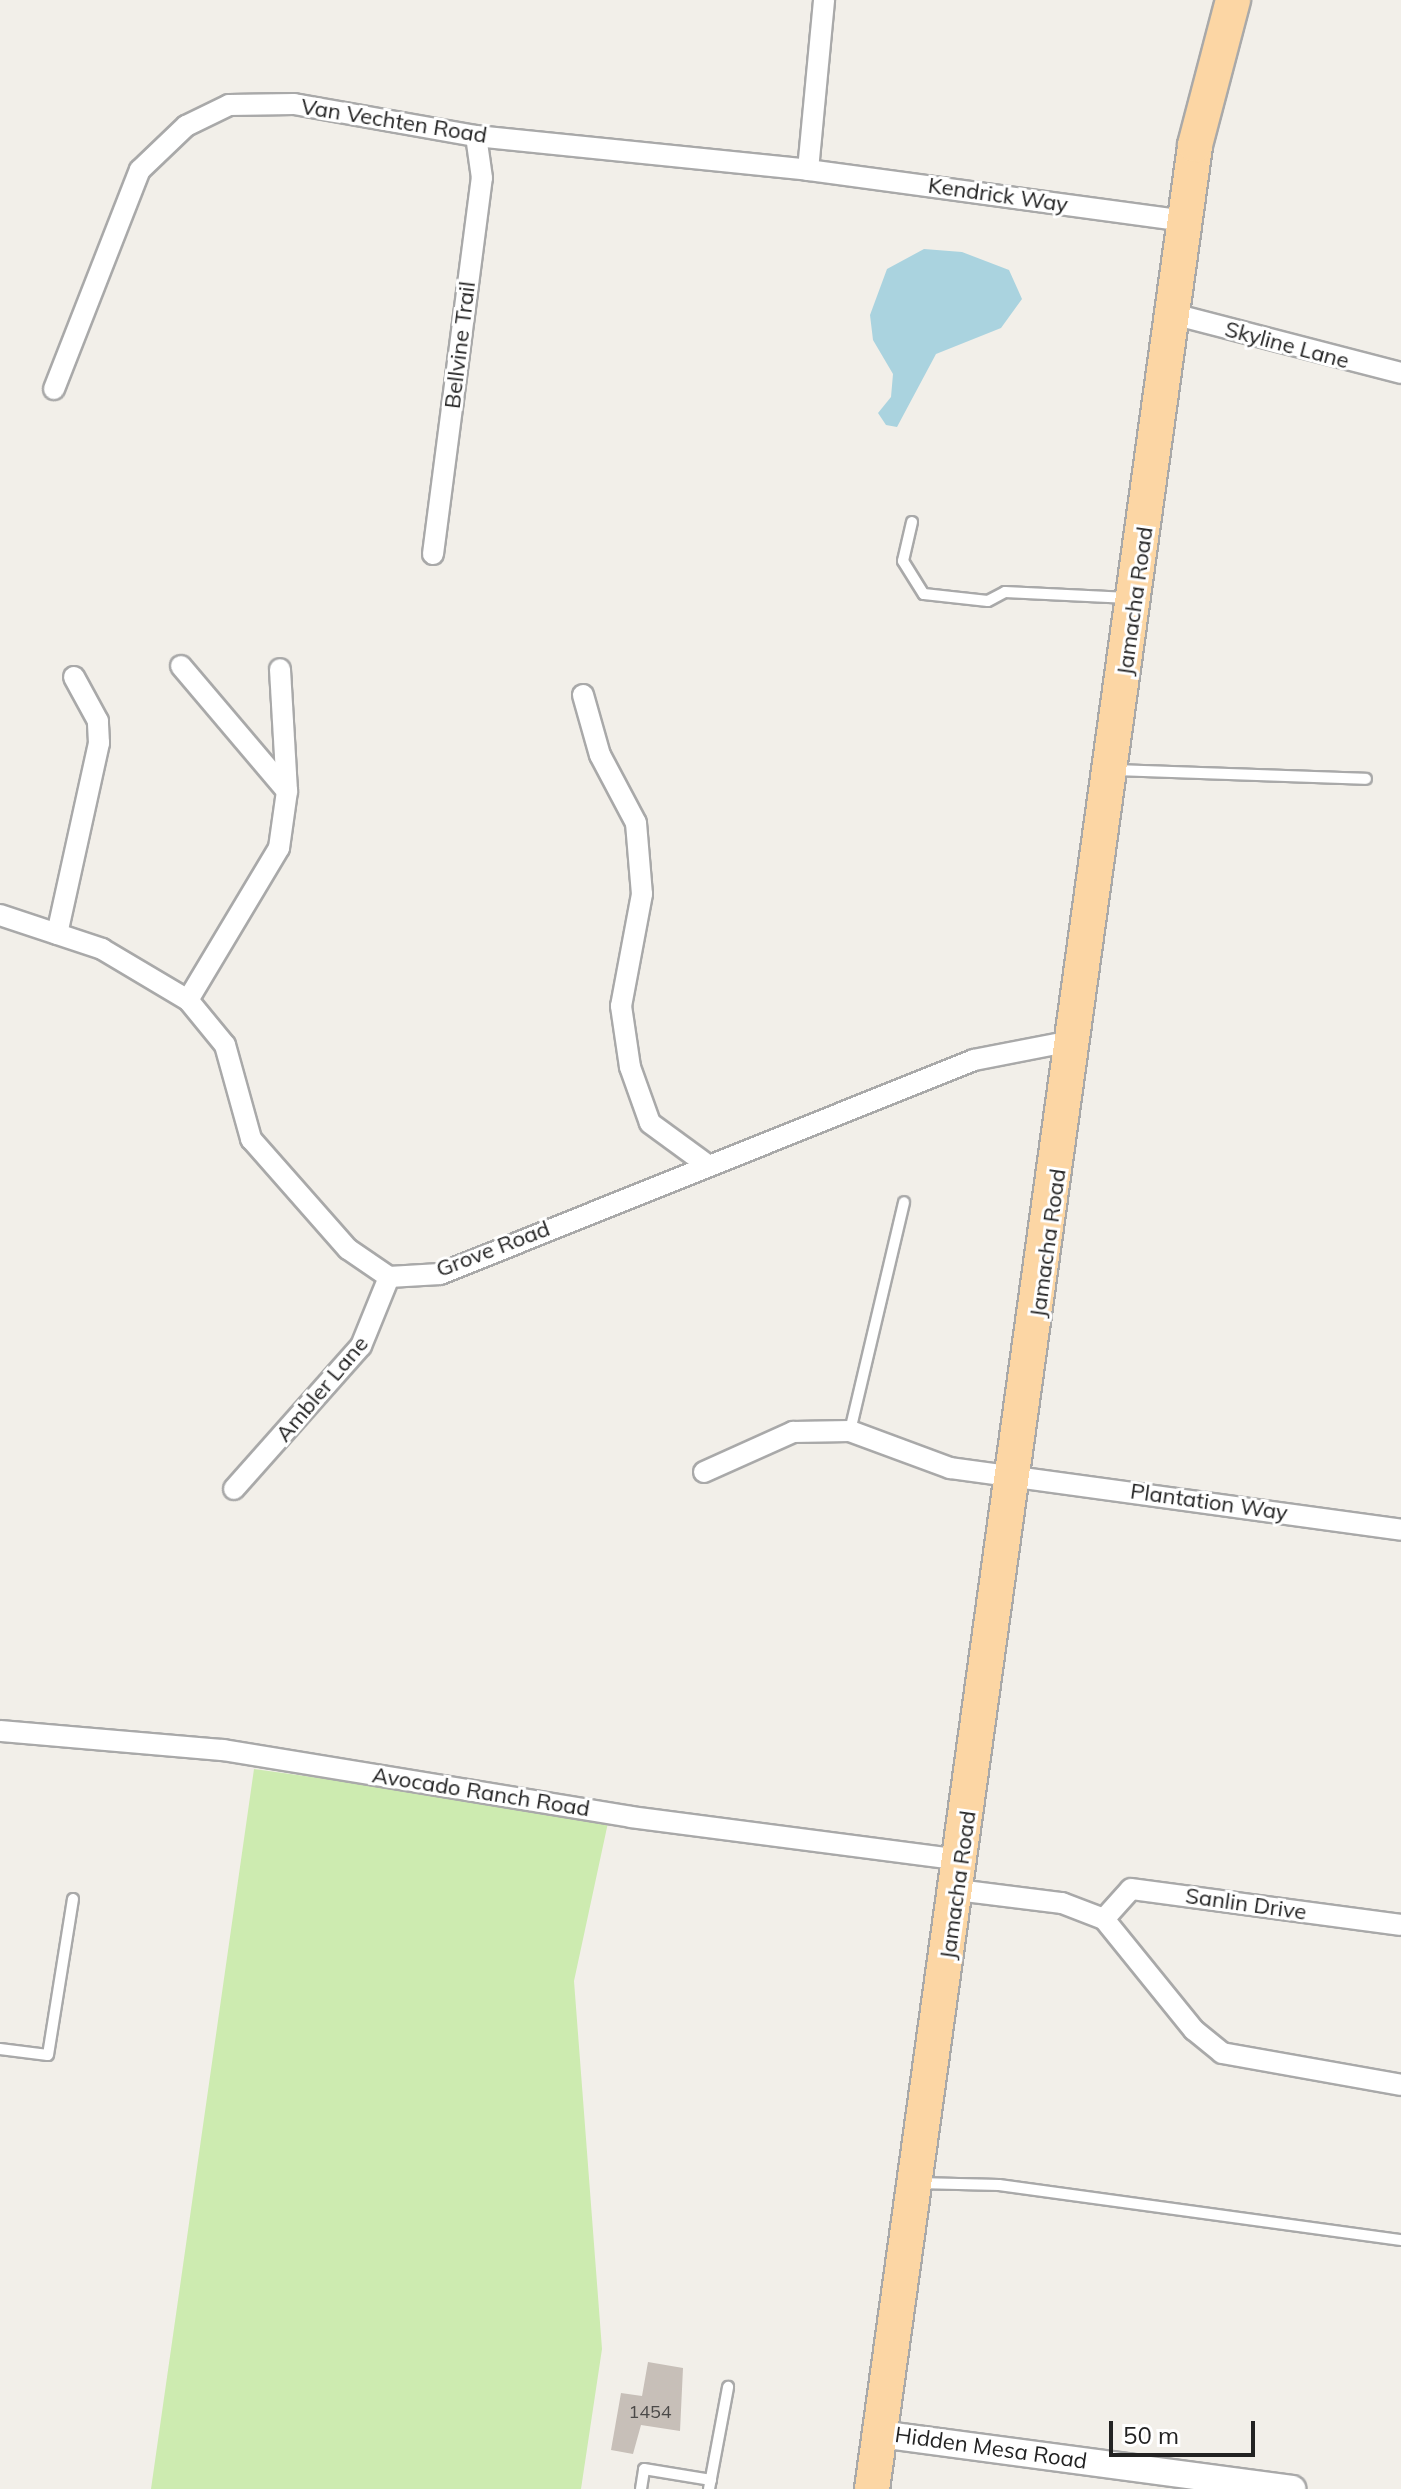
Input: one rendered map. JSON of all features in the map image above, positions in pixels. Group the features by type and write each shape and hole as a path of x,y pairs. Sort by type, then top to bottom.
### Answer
{"main road":[{"name":"Jamacha Road","path":"872,2489 1017,1474 1204,99 1233,0"}],"street":[{"path":"808,170 824,0"},
{"name":"Van Vechten Road","path":"54,389 140,170 186,126 229,105 294,104 476,136 808,170"},
{"name":"Bellvine Trail","path":"433,554 482,178 476,136"},
{"name":"Kendrick Way","path":"808,170 1187,221"},
{"name":"Skyline Lane","path":"1173,314 1401,373"},
{"path":"181,666 287,791"},
{"path":"188,1000 279,848 287,791 280,669"},
{"path":"57,934 99,743 98,721 74,677"},
{"path":"583,695 600,755 636,823 642,894 621,1006 630,1067 650,1123 706,1164"},
{"path":"0,915 143,968 188,1000 225,1045 251,1139 348,1249 389,1277"},
{"name":"Grove Road","path":"389,1277 440,1274 706,1164 974,1060 1077,1040"},
{"name":"Ambler Lane","path":"234,1489 361,1346 389,1277"},
{"path":"704,1472 793,1432 850,1431"},
{"name":"Plantation Way","path":"850,1431 950,1468 1017,1474 1401,1530"},
{"name":"Avocado Ranch Road","path":"0,1731 223,1750 631,1817 960,1875 1062,1903 1104,1919"},
{"name":"Sanlin Drive","path":"1104,1919 1131,1889 1401,1925"},
{"path":"1104,1919 1194,2030 1222,2053 1401,2085"},
{"name":"Hidden Mesa Road","path":"880,2434 1292,2489"}],"lane":[{"path":"912,522 903,561 924,594 988,601 1005,592 1135,599"},
{"path":"1111,770 1366,779"},
{"path":"850,1431 904,1202"},
{"path":"0,2049 48,2055 73,1899"},
{"path":"916,2183 999,2185 1401,2240"},
{"path":"641,2489 644,2469 710,2485 728,2387"}],"green space":[{"path":"254,1769 609,1818 574,1981 602,2349 581,2489 151,2489"}],"water":[{"path":"924,249 962,252 1009,270 1022,299 1001,328 936,354 897,427 886,425 878,413 891,397 893,374 873,340 870,315 887,269"}],"building":[{"path":"648,2362 683,2368 680,2431 641,2425 633,2454 611,2450 621,2393 642,2396"}]}
